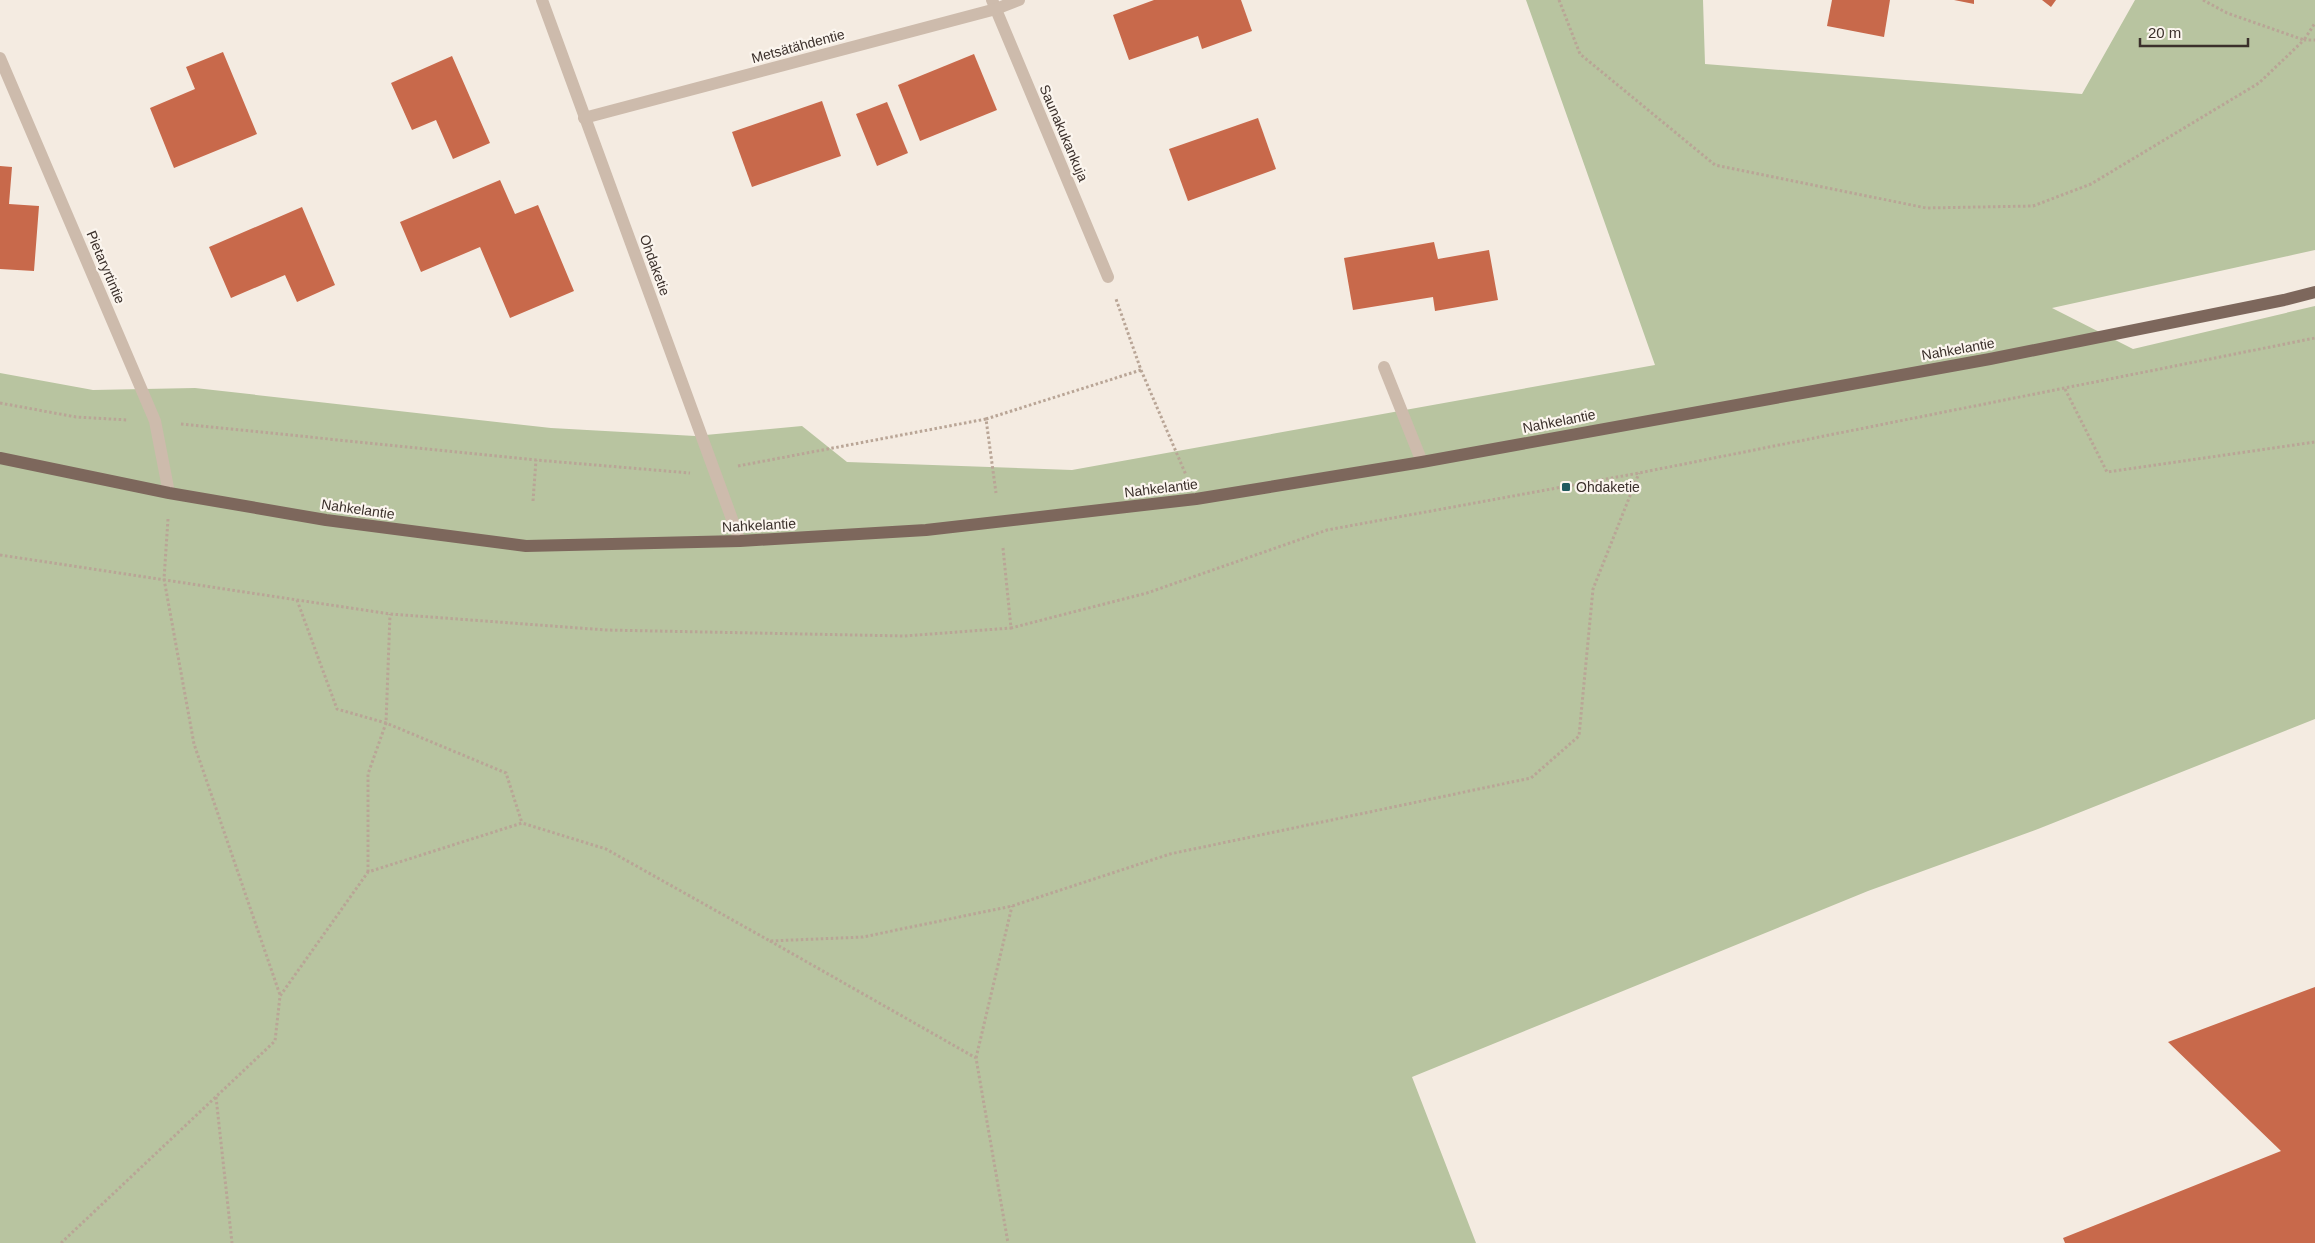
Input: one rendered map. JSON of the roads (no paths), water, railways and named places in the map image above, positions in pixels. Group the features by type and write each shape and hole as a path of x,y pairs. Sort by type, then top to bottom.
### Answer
{"main road":[{"name":"Nahkelantie","path":"0,458 169,493 326,520 526,546 740,541 926,530 1196,499 1422,462 1990,359 2284,300 2315,292"}],"street":[{"name":"Ohdaketie","path":"542,0 716,471 740,541"},
{"name":"Metsätähdentie","path":"584,118 994,5 1019,0"},
{"name":"Saunakukankuja","path":"994,5 1108,277"},
{"name":"Pietaryrtintie","path":"0,58 156,421 169,493"},
{"path":"1384,367 1422,462"}],"place":[{"name":"Ohdaketie","path":"1566,487"}]}
